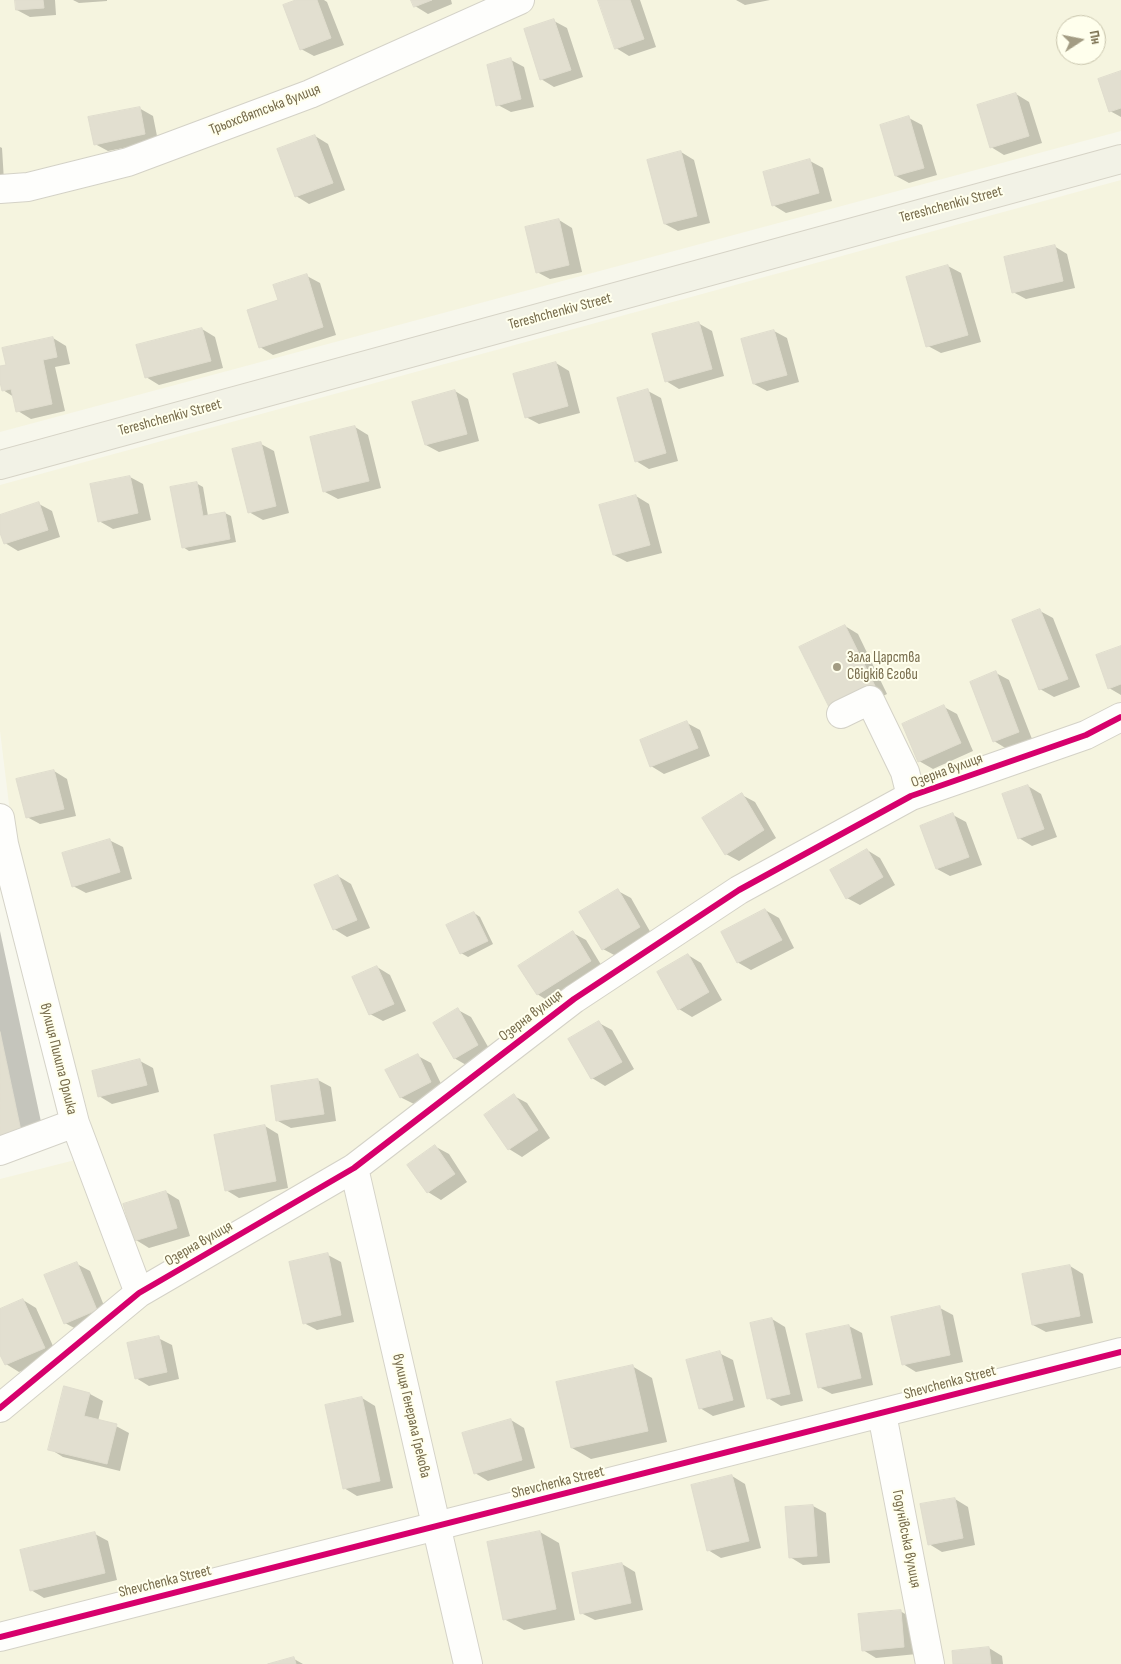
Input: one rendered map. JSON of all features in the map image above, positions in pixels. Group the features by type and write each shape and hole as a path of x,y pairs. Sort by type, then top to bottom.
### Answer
{"main road":[{"name":"Tereshchenkiv Street","path":"0,464 1121,159"}],"street":[{"name":"Трьохсвятська вулиця","path":"0,189 28,187 128,162 310,94 520,0"},
{"path":"841,714 870,700 905,772 911,796"},
{"name":"Озерна вулиця","path":"0,1408 139,1293 354,1168 574,999 739,890 911,796 1086,735 1121,717"},
{"name":"вулиця Пилипа Орлика","path":"0,818 4,844 75,1123 139,1293"},
{"path":"0,1151 75,1123"},
{"name":"вулиця Генерала Грекова","path":"354,1168 468,1664"},
{"name":"Shevchenka Street","path":"0,1637 1121,1352"},
{"name":"Годунівська вулиця","path":"882,1414 930,1664"}],"shaded area":[{"path":"0,0 1121,0 1121,131 0,432"},
{"path":"1121,180 1121,1664 0,1664 0,1179 99,1154 12,829 0,731 0,485"}],"building":[{"path":"15,0 43,0 44,8 16,10"},
{"path":"296,0 317,0 331,38 300,50 283,5"},
{"path":"411,0 432,0 414,7"},
{"path":"598,0 630,0 644,39 615,49"},
{"path":"554,19 571,70 540,80 524,29"},
{"path":"511,58 521,99 496,106 487,65"},
{"path":"1121,71 1121,108 1109,112 1098,79"},
{"path":"1016,93 1029,136 990,148 977,105"},
{"path":"140,107 145,134 94,145 88,117"},
{"path":"909,116 924,168 895,176 880,125"},
{"path":"315,135 333,183 295,197 277,149"},
{"path":"681,151 697,216 664,224 647,160"},
{"path":"810,159 819,193 772,206 763,172"},
{"path":"559,219 569,265 536,273 525,227"},
{"path":"1055,245 1063,281 1012,293 1004,257"},
{"path":"948,265 968,335 926,347 906,277"},
{"path":"307,274 323,327 259,348 247,310 278,300 273,285"},
{"path":"699,322 712,369 665,382 652,334"},
{"path":"202,328 211,361 145,378 136,345"},
{"path":"774,330 787,375 753,384 741,339"},
{"path":"53,337 57,357 43,360 52,404 16,412 11,389 2,391 0,382 0,366 6,365 2,348"},
{"path":"556,362 568,406 525,418 513,374"},
{"path":"648,389 666,453 635,462 617,398"},
{"path":"455,390 467,434 425,445 412,402"},
{"path":"355,426 369,481 323,492 310,437"},
{"path":"261,442 276,506 248,513 232,449"},
{"path":"130,476 138,513 98,522 90,484"},
{"path":"197,482 203,516 225,512 230,539 182,548 170,487"},
{"path":"636,495 650,545 613,555 599,505"},
{"path":"39,502 48,530 4,544 0,533 0,515"},
{"path":"1040,609 1068,679 1039,690 1012,620"},
{"name":"Зала Царства Свідків Єгови","path":"845,625 875,686 830,709 799,647"},
{"path":"1121,646 1121,684 1108,689 1096,655"},
{"path":"996,671 1019,732 993,742 970,682"},
{"path":"944,705 961,743 918,762 902,724"},
{"path":"687,721 698,748 650,767 640,740"},
{"path":"54,770 64,809 26,818 16,779"},
{"path":"1028,785 1044,829 1018,839 1002,794"},
{"path":"742,793 764,830 725,855 702,818"},
{"path":"953,813 969,857 936,869 920,826"},
{"path":"110,839 120,872 72,887 62,853"},
{"path":"867,849 883,877 846,899 830,870"},
{"path":"338,875 357,920 333,930 314,885"},
{"path":"618,889 640,927 602,950 579,912"},
{"path":"765,909 782,940 737,963 721,932"},
{"path":"474,912 488,941 460,954 446,925"},
{"path":"573,931 591,961 537,995 518,966"},
{"path":"688,954 709,992 678,1010 657,972"},
{"path":"377,966 394,1004 369,1015 352,977"},
{"path":"458,1008 478,1045 454,1059 433,1023"},
{"path":"599,1021 622,1062 591,1079 568,1039"},
{"path":"0,1032 21,1131 0,1135"},
{"path":"418,1054 431,1082 400,1098 385,1070"},
{"path":"140,1059 147,1085 98,1097 92,1071"},
{"path":"318,1079 324,1114 276,1121 271,1086"},
{"path":"514,1094 538,1130 508,1150 484,1115"},
{"path":"265,1125 276,1181 225,1191 214,1135"},
{"path":"435,1145 455,1174 427,1193 407,1165"},
{"path":"166,1191 177,1228 134,1241 123,1204"},
{"path":"328,1253 341,1315 303,1324 289,1262"},
{"path":"77,1262 97,1310 64,1324 44,1275"},
{"path":"1070,1265 1080,1316 1032,1325 1022,1274"},
{"path":"23,1299 45,1348 5,1365 0,1355 0,1309"},
{"path":"940,1306 950,1355 902,1365 891,1317"},
{"path":"772,1318 790,1394 767,1399 750,1323"},
{"path":"849,1325 861,1378 818,1388 806,1334"},
{"path":"159,1336 167,1372 135,1379 127,1343"},
{"path":"720,1351 733,1400 699,1409 686,1360"},
{"path":"633,1365 648,1431 571,1448 556,1382"},
{"path":"64,1386 90,1393 84,1416 117,1424 107,1464 48,1450"},
{"path":"362,1397 380,1481 343,1489 325,1405"},
{"path":"511,1419 522,1460 474,1474 462,1433"},
{"path":"732,1475 749,1541 707,1551 691,1485"},
{"path":"955,1498 963,1538 928,1545 920,1504"},
{"path":"813,1505 817,1556 789,1558 785,1507"},
{"path":"540,1531 556,1609 503,1620 487,1542"},
{"path":"95,1532 105,1573 30,1591 20,1550"},
{"path":"622,1563 631,1603 580,1614 572,1573"},
{"path":"901,1610 904,1647 862,1651 858,1614"},
{"path":"989,1647 991,1664 953,1664 952,1651"},
{"path":"294,1657 296,1664 268,1664"}],"cycle path":[{"path":"0,1408 139,1293 354,1168 574,999 739,890 911,796 1086,735 1121,717"},
{"path":"0,1637 1121,1352"}],"place":[{"name":"Зала Царства Свідків Єгови","path":"837,667"}]}
